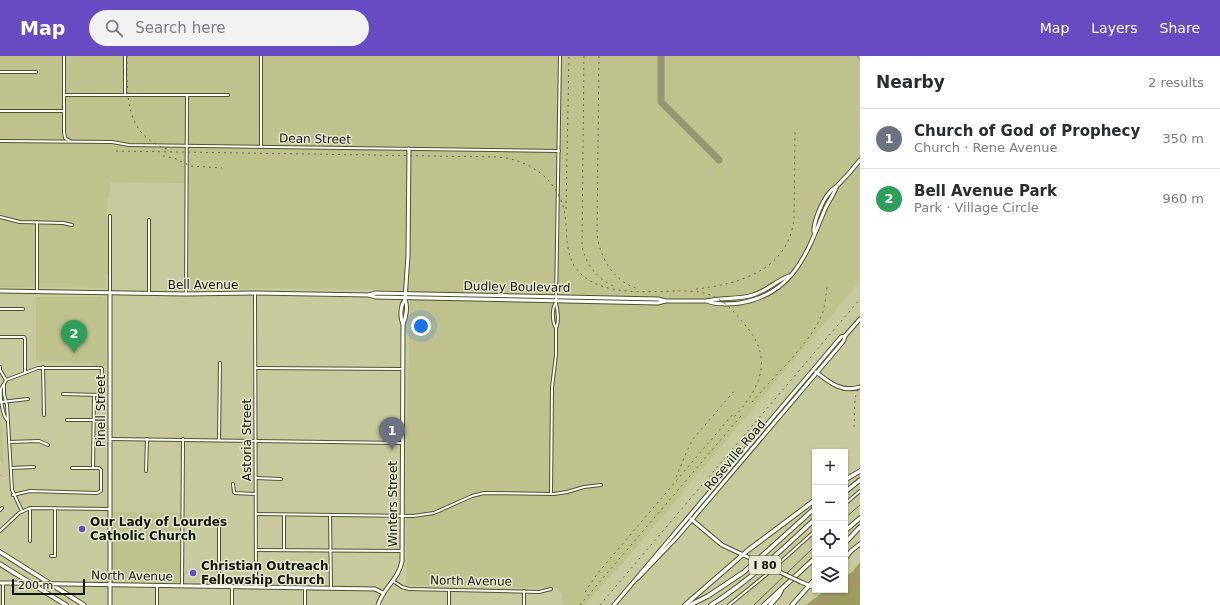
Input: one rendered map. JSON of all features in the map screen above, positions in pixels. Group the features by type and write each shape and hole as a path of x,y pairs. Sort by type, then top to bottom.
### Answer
{"highway":[{"path":"848,479 859,472"},
{"path":"848,490 860,480"},
{"path":"685,605 742,555 812,502"},
{"path":"690,605 708,596 744,572 812,511"},
{"path":"848,528 860,518"},
{"name":"I 80","path":"711,605 740,585 769,562 813,521"},
{"path":"848,540 860,527"},
{"path":"0,552 84,605"},
{"name":"I 80","path":"764,605 812,561"},
{"path":"0,564 66,605"},
{"path":"792,605 812,583"},
{"path":"770,605 783,588"}],"main road":[{"name":"Winters Street","path":"378,605 383,593 393,581 401,564 402,551 402,369 403,324 405,320 408,255 409,149"},
{"name":"Dudley Boulevard","path":"405,297 658,299 665,301 707,301 713,304 749,301 764,296 787,281 789,276 803,259 811,244 814,232 818,229 826,207 836,188 860,160"},
{"name":"Bell Avenue","path":"0,291 369,295"},
{"name":"Pinell Street","path":"110,293 110,605"},
{"name":"Dudley Boulevard","path":"369,295 375,293 405,297 556,303 658,303 665,301"},
{"name":"Roseville Road","path":"634,582 663,553 692,520 844,340 845,336 860,318"},
{"name":"Roseville Road","path":"614,605 841,337 845,336"},
{"path":"814,369 830,384 838,388 851,389 860,387"},
{"path":"688,517 722,545 810,585"},
{"path":"846,557 851,551 860,544"},
{"name":"North Avenue","path":"2,583 375,589 383,593"}],"street":[{"path":"64,56 64,135 67,140 71,142"},
{"path":"125,56 125,94"},
{"path":"261,56 261,147"},
{"path":"551,494 552,387 556,356 554,307 556,303 560,56"},
{"path":"0,72 36,72"},
{"path":"64,94 228,95"},
{"path":"186,294 187,95"},
{"path":"0,111 64,111"},
{"name":"Dean Street","path":"0,141 112,142 129,145 559,151"},
{"name":"Pinell Street","path":"110,216 110,293"},
{"path":"0,217 20,222 63,223 72,225"},
{"path":"148,293 149,220"},
{"path":"37,222 37,292"},
{"name":"Astoria Street","path":"255,293 256,587"},
{"path":"0,309 23,309"},
{"path":"0,337 24,337 25,373"},
{"path":"219,440 220,363"},
{"path":"0,367 0,370 6,380"},
{"path":"44,367 44,415"},
{"path":"8,420 2,412 1,402 1,389 6,380 44,367 102,369 101,394 63,394"},
{"path":"256,368 402,369"},
{"path":"4,385 4,394 7,401 13,495 22,511"},
{"path":"93,468 94,395"},
{"path":"1,402 28,399"},
{"path":"67,420 93,420"},
{"path":"110,438 402,443"},
{"path":"146,471 147,439"},
{"path":"182,586 183,439"},
{"path":"9,442 39,441 48,445"},
{"path":"11,468 34,467"},
{"path":"13,495 30,491 97,493 101,491 101,470 99,468 72,468"},
{"path":"256,478 281,479"},
{"path":"233,484 235,493 255,494"},
{"path":"256,514 424,515 472,496 484,493 551,494 601,485"},
{"path":"848,501 860,491"},
{"path":"0,531 22,511 30,508 109,509"},
{"path":"30,508 30,541"},
{"path":"51,556 55,556 55,508"},
{"path":"284,515 284,550"},
{"path":"330,515 331,588"},
{"path":"219,520 219,586"},
{"path":"729,605 812,534"},
{"path":"256,550 402,551"},
{"name":"North Avenue","path":"393,581 407,589 539,592 551,589"},
{"path":"2,583 3,605"},
{"path":"156,605 157,585"},
{"path":"232,587 232,605"},
{"path":"304,605 305,588"},
{"path":"449,590 449,605"},
{"path":"524,591 524,605"}],"shaded area":[{"path":"0,56 860,56 860,281 641,542 585,605 563,605 562,593 559,592 557,588 406,585 407,529 405,511 410,290 255,288 192,291 189,289 189,183 110,182 109,197 107,199 108,274 105,275 105,288 0,287"},
{"path":"36,297 102,297 106,299 106,366 96,366 95,364 36,361"},
{"path":"0,410 4,466 0,461"},
{"path":"111,512 181,513 179,582 114,582 112,579"},
{"path":"860,562 860,605 806,605 822,593 848,593 848,575"}],"waterway":[{"path":"857,56 860,60"},
{"path":"848,587 855,581 860,568"},
{"path":"815,605 831,598 836,593"}],"taxiway":[{"path":"661,56 661,102 719,160"}],"tram line":[{"path":"848,515 860,505"},
{"path":"754,605 812,549"}],"railway":[{"path":"127,56 128,98 135,123 143,134 153,143 167,149"},
{"path":"566,209 569,56"},
{"path":"584,56 582,246 586,259 598,276 616,287"},
{"path":"599,56 597,235 605,261 610,269 622,281 639,289"},
{"path":"696,289 713,287 745,278 772,262 782,251 790,236 794,219 795,131"},
{"path":"116,151 497,157 521,162 542,174 557,192 565,215 569,254 576,268 581,274 602,286 615,289 642,292 689,291 710,295 724,303 732,310 751,332 760,352 760,373 752,393 732,419"},
{"path":"163,156 174,158 191,166 222,168"},
{"path":"752,402 791,359 818,323 823,312 827,287"},
{"path":"600,605 860,299"},
{"path":"854,427 855,398 860,384"},
{"path":"676,477 693,439 736,389"},
{"path":"585,592 597,574 733,414"},
{"path":"580,605 741,416"}],"place":[{"name":"Bell Avenue Park","path":"74,353"},
{"name":"Church of God of Prophecy","path":"392,450"},
{"name":"Our Lady of Lourdes Catholic Church","path":"82,529"},
{"name":"Christian Outreach Fellowship Church","path":"193,573"}]}
